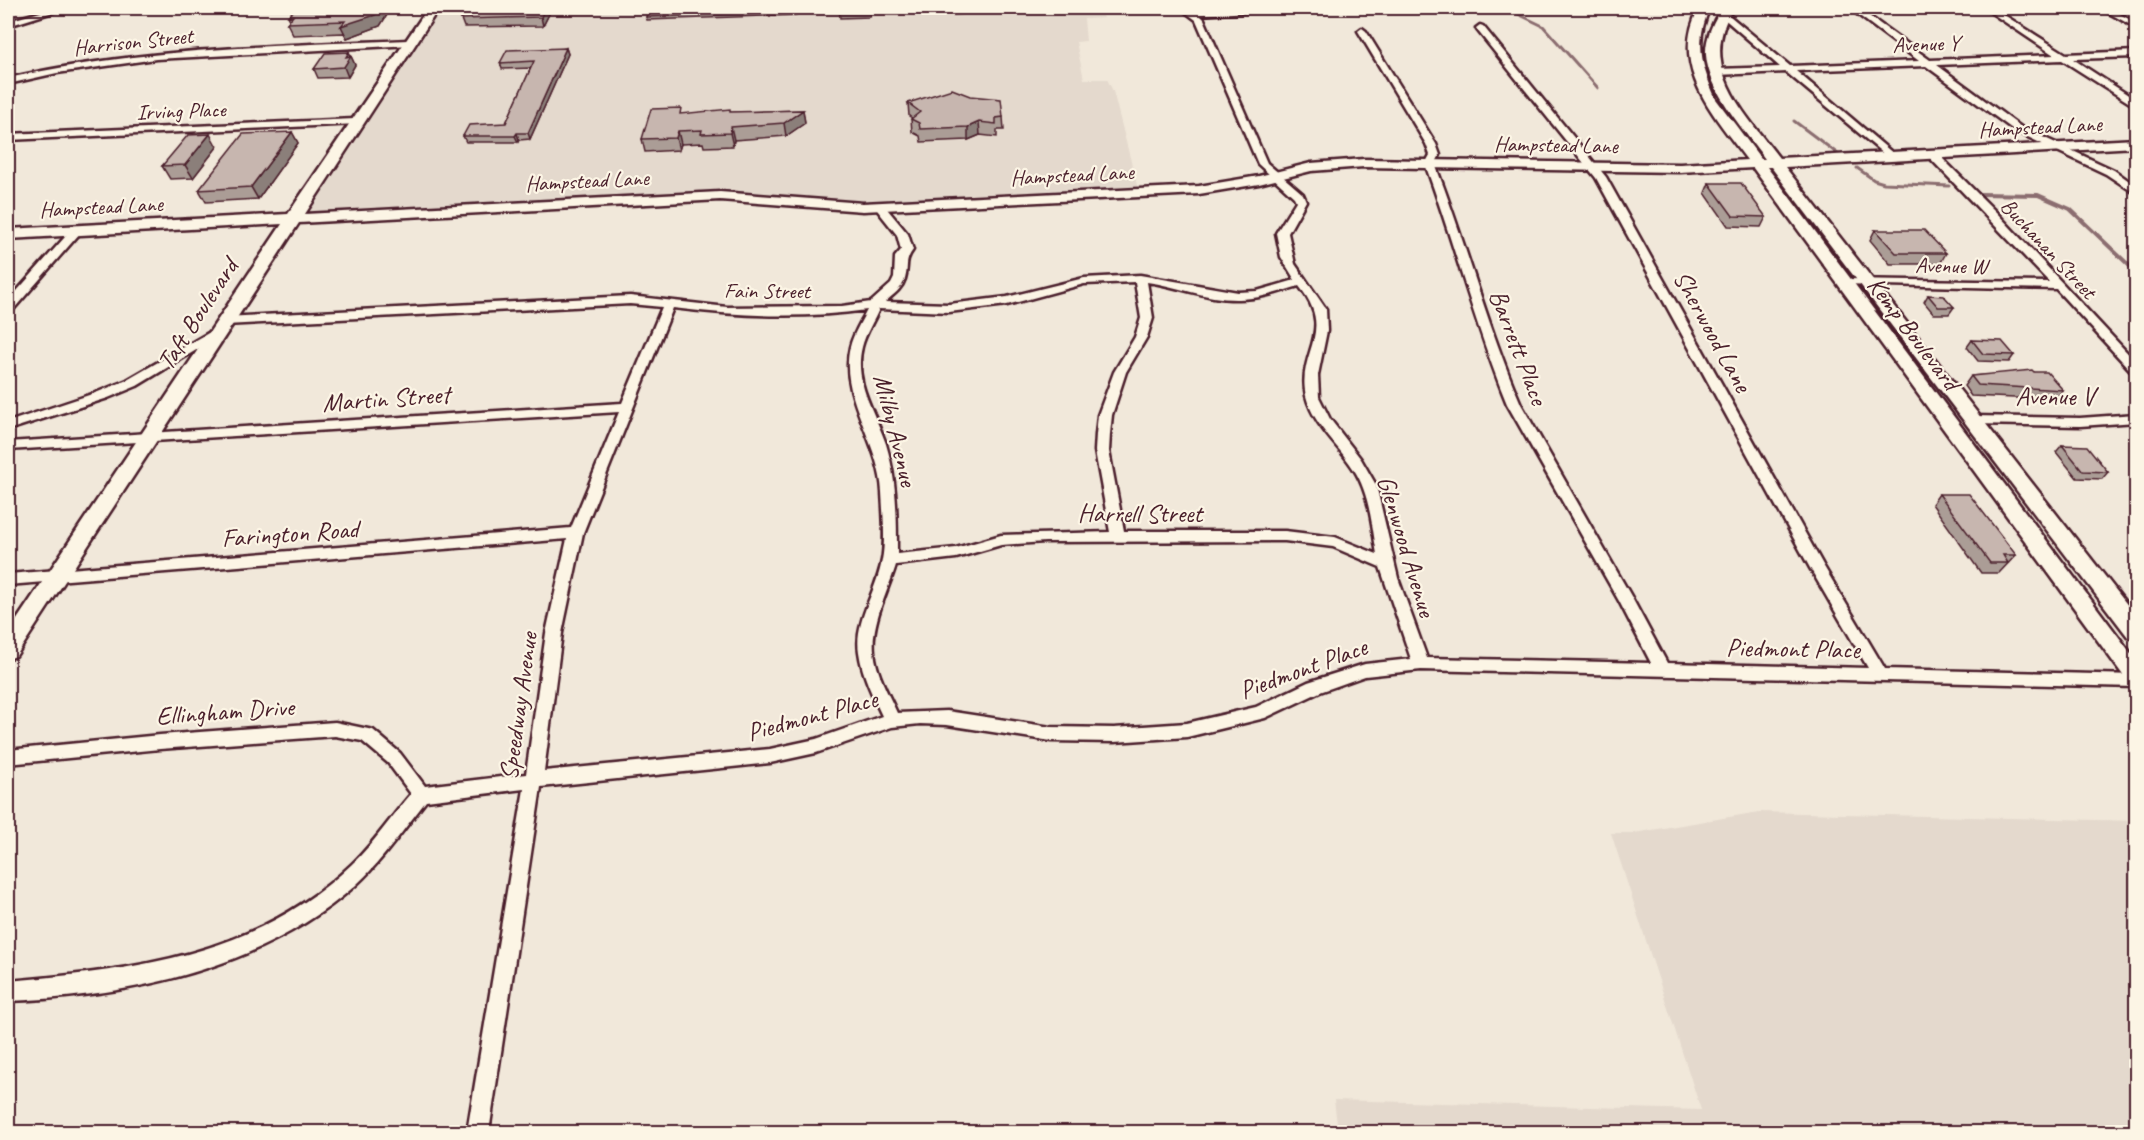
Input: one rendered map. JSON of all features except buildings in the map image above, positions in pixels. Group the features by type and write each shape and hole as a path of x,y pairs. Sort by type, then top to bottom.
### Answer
{"street":[{"path":"8,24 62,8"},
{"name":"Taft Boulevard","path":"8,650 355,122 433,8"},
{"path":"1188,10 1266,8"},
{"name":"Kemp Boulevard","path":"1704,8 1693,36 1693,56 1697,71 1718,112 1766,164 1867,282 2136,630"},
{"path":"1853,8 2018,129 2110,172 2136,191"},
{"path":"1988,8 2136,104"},
{"path":"2104,8 2136,26"},
{"name":"Glenwood Avenue","path":"1188,10 1200,19 1263,164 1301,201 1282,233 1286,257 1319,304 1321,314 1320,345 1310,370 1312,397 1318,411 1360,467 1368,483 1374,500 1387,564 1421,664"},
{"path":"1726,11 1787,68 1891,157"},
{"name":"Kemp Boulevard","path":"1726,11 1713,42 1712,57 1722,85 1766,164 1845,282 1946,418 2129,656 2136,676"},
{"name":"Sherwood Lane","path":"1480,28 1600,177 1817,568 1880,675"},
{"name":"Barrett Place","path":"1362,32 1431,144 1435,155 1430,164 1455,230 1501,373 1514,404 1615,579 1664,671"},
{"name":"Harrison Street","path":"8,81 67,67 150,56 408,44"},
{"name":"Avenue Y","path":"1716,72 2136,54"},
{"path":"1697,71 1716,72"},
{"name":"Irving Place","path":"8,136 355,122"},
{"name":"Hampstead Lane","path":"8,234 720,196 758,197 826,206 879,206 1184,191 1210,189 1311,167 1354,164 1680,168 2136,143"},
{"name":"Buchanan Street","path":"1932,154 1992,214 2136,369"},
{"name":"Milby Avenue","path":"879,206 902,234 907,250 901,257 900,278 896,286 875,305 861,331 854,358 856,388 879,444 889,489 890,560 869,626 866,650 871,672 892,720"},
{"path":"8,308 76,230"},
{"path":"1118,536 1102,451 1102,434 1105,415 1120,372 1141,337 1147,318 1140,278"},
{"name":"Fain Street","path":"221,326 559,302 630,300 727,311 842,310 875,305 950,308 1007,301 1084,281 1140,278 1171,282 1217,294 1238,296 1258,294 1302,282"},
{"name":"Avenue W","path":"1845,282 2057,286"},
{"name":"Speedway Avenue","path":"478,1132 548,690 554,633 576,533 669,304"},
{"path":"8,426 40,417 122,387 221,326"},
{"name":"Martin Street","path":"8,446 626,407"},
{"path":"1946,418 1973,420"},
{"name":"Avenue V","path":"1973,420 2080,422 2136,418"},
{"name":"Farington Road","path":"8,579 576,533"},
{"name":"Harrell Street","path":"890,560 956,553 1001,540 1118,536 1313,538 1335,542 1387,564"},
{"name":"Piedmont Place","path":"421,794 616,770 717,763 770,756 816,746 892,720 947,718 1027,731 1088,735 1171,731 1258,713 1314,687 1365,670 1421,664 2136,681"},
{"name":"Ellingham Drive","path":"8,757 160,742 335,729 367,735 394,758 421,794"},
{"path":"8,991 158,972 212,958 270,935 351,878 375,853 421,794"}],"shaded area":[{"path":"441,8 1100,8 1104,18 1084,19 1086,41 1076,42 1084,79 1107,79 1113,91 1138,189 839,205 761,193 305,215"},
{"path":"1759,812 2136,821 2136,1132 1338,1132 1334,1100 1701,1110 1611,833 1634,833"}],"waterway":[{"path":"1512,8 1518,14 1543,26 1598,88"},
{"path":"1794,121 1838,154"},
{"path":"1857,168 1874,180 1884,183 1949,186"},
{"path":"1979,194 2038,195 2070,209 2136,272"}]}
